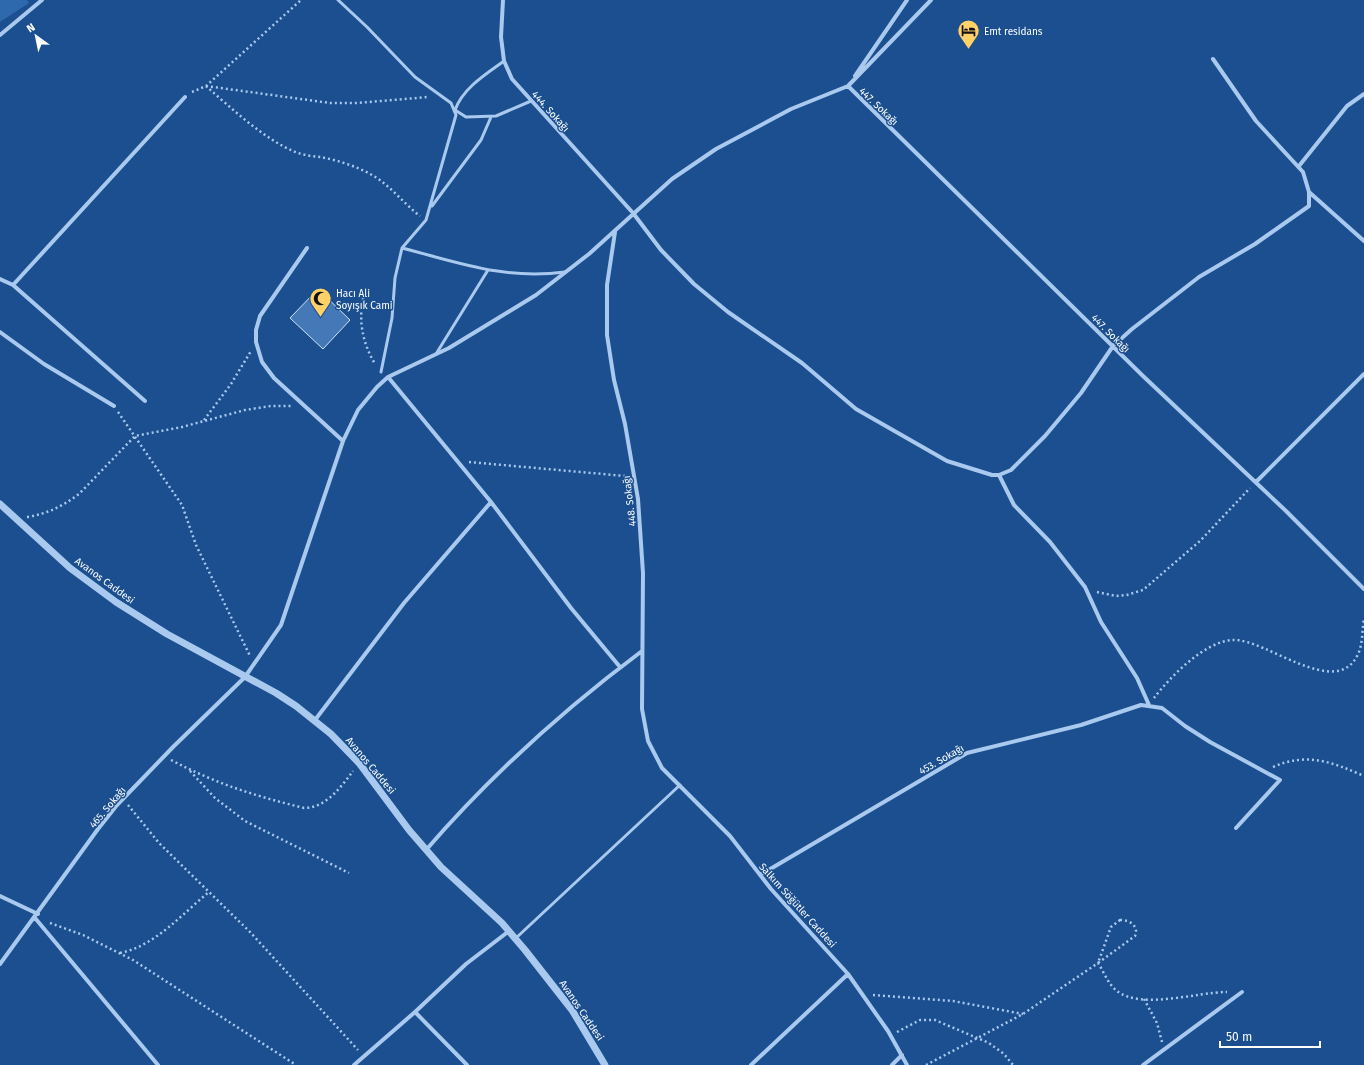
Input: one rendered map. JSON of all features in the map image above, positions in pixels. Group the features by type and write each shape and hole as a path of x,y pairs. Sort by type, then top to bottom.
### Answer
{"street":[{"path":"0,35 42,0"},
{"name":"444. Sokağı","path":"503,0 501,37 504,61 512,79 633,213 661,250 694,284 728,312 802,363 856,409 947,462 992,475 999,475"},
{"path":"848,86 907,0"},
{"path":"848,86 931,0"},
{"path":"1213,59 1256,121 1298,166 1306,178 1310,192 1309,206 1255,244 1210,270 1172,296 1113,346 1081,393 1045,436 1011,470 999,475 1014,504 1050,542 1086,587 1101,622 1138,678 1149,705 1162,708 1198,734 1280,780 1236,828"},
{"name":"465. Sokağı","path":"0,964 98,829 123,799 164,756 245,677 281,625 343,441 358,410 377,387 388,377 436,354 508,313 566,272 615,232 633,213 683,172 739,135 791,109 848,86"},
{"name":"447. Sokağı","path":"848,86 1113,346 1256,482 1364,589"},
{"path":"1298,166 1347,106 1364,94"},
{"path":"13,285 185,97"},
{"path":"1310,192 1364,242"},
{"name":"448. Sokağı","path":"615,232 607,285 607,335 614,380 625,424 635,477 642,538 642,709 645,730 652,750 662,768"},
{"path":"307,248 260,316 256,330 256,342 259,353 268,371 343,441"},
{"path":"0,279 13,285 145,401"},
{"path":"0,332 44,364 114,406"},
{"path":"1256,482 1364,374"},
{"path":"388,377 491,502 571,608 620,667"},
{"path":"314,720 404,603 491,502"},
{"name":"Avanos Caddesi","path":"0,504 70,568 116,602 167,634 276,693 314,720 346,749 359,763 426,850 441,867 516,938 572,1010 605,1065"},
{"path":"426,850 462,809 510,761 572,704 642,651"},
{"name":"453. Sokağı","path":"760,875 967,752 1081,725 1133,706 1149,705"},
{"name":"Salkım Söğütler Caddesi","path":"662,768 730,836 760,875 848,974 891,1036 907,1065"},
{"path":"0,896 36,916 158,1065"},
{"path":"354,1065 415,1012 466,964 509,931"},
{"path":"751,1065 848,974"},
{"path":"1143,1065 1242,992"},
{"path":"415,1012 467,1065"},
{"path":"892,1065 902,1055"}],"lane":[{"path":"338,0 367,27 415,77 451,103 455,110 456,120 426,220 402,248 395,278 392,318 381,372"},
{"path":"455,110 462,96 479,80 504,61"},
{"path":"455,110 466,118 491,117 512,111 531,101"},
{"path":"430,207 480,140 491,117"},
{"path":"402,248 488,270 519,275 566,272"},
{"path":"436,354 488,270"},
{"path":"516,938 680,785"}],"path":[{"path":"185,97 194,90 206,86 301,0"},
{"path":"206,86 330,103 357,103 441,96"},
{"path":"206,86 243,118 284,146 304,155 336,161 362,170 383,182 403,202 426,220"},
{"path":"366,288 361,307 361,326 366,346 381,372"},
{"path":"204,420 231,384 256,342"},
{"path":"15,517 37,515 58,508 69,502 79,494 135,436 182,427 204,420 258,408 288,405 305,406"},
{"path":"114,406 182,505 196,545 254,664"},
{"path":"457,461 635,477"},
{"path":"1086,587 1100,593 1116,596 1132,594 1143,590 1200,541 1256,482"},
{"path":"1149,705 1170,678 1186,664 1225,641 1240,640 1258,645 1313,669 1330,671 1345,668 1351,664 1359,653 1364,618"},
{"path":"164,756 188,769 250,794 311,808 327,800 359,763"},
{"path":"1265,772 1282,763 1305,758 1325,762 1364,776"},
{"path":"188,769 215,798 245,821 349,873"},
{"path":"123,799 159,843 250,932 364,1056"},
{"path":"119,953 136,949 150,942 209,892"},
{"path":"36,916 83,935 119,953 159,976 296,1065"},
{"path":"926,1065 1023,1014 1133,939 1136,934 1134,925 1124,920 1114,924 1098,962"},
{"path":"1098,962 1111,985 1118,992 1132,998 1158,999 1210,992 1242,992"},
{"path":"864,995 953,1001 1023,1014"},
{"path":"1144,999 1157,1023 1163,1049"},
{"path":"891,1036 920,1020 935,1020 996,1047 1013,1065"}],"shaded area":[{"path":"0,0 27,0 29,3 0,22"}],"building":[{"name":"Hacı Ali Soyışık Cami","path":"318,289 350,320 323,349 290,318"}],"place":[{"name":"Emt residans","path":"968,50"},
{"name":"Hacı Ali Soyışık Cami","path":"320,318"}]}
